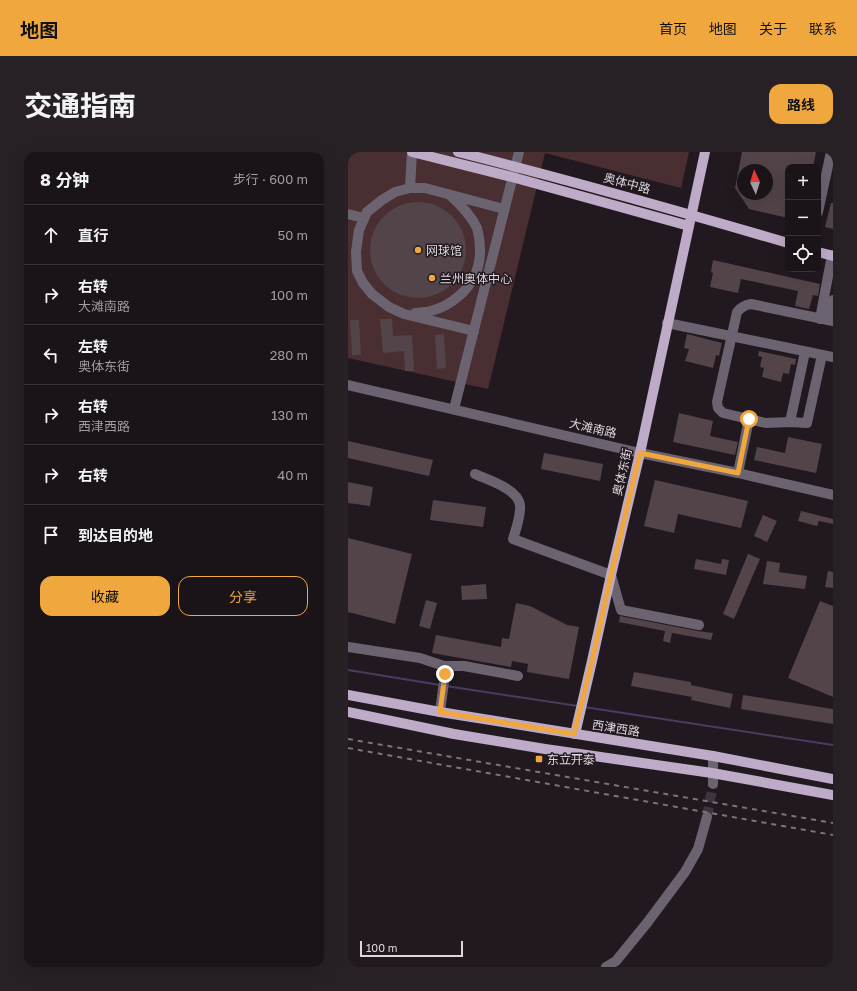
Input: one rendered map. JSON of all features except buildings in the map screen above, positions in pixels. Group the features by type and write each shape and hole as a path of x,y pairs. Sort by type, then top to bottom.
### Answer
{"main road":[{"name":"奥体中路","path":"412,152 512,177 689,226"},
{"name":"奥体中路","path":"462,152 785,242"},
{"name":"奥体东街","path":"574,734 640,453 705,152"},
{"path":"821,253 832,255"},
{"name":"西津西路","path":"348,695 440,712 713,756 833,779"},
{"path":"348,712 454,734 545,749 712,773 833,795"}],"street":[{"path":"410,188 412,152"},
{"path":"454,409 519,152"},
{"path":"821,200 831,158"},
{"path":"474,330 404,314 389,307 372,294 357,271 356,252 359,230 367,212 395,192 410,188 425,188 504,209"},
{"path":"404,314 425,313 442,307 456,299 468,288 478,270 480,255 477,229 467,212 450,195"},
{"path":"348,214 364,218"},
{"path":"827,320 832,255"},
{"path":"478,270 488,273"},
{"path":"827,320 833,300"},
{"path":"822,355 807,423 766,423 723,413 717,405 736,312 743,306 751,304 827,320"},
{"path":"667,323 833,357"},
{"path":"790,422 805,352"},
{"name":"大滩南路","path":"348,385 640,453 738,473 833,495"},
{"path":"738,473 749,419"},
{"path":"475,474 505,487 515,495 520,505 513,540 611,575 621,610 699,625"},
{"path":"348,647 420,658 444,666 464,666 518,676"},
{"path":"440,712 444,666"},
{"path":"713,756 713,784"},
{"path":"606,967 616,961 647,923 680,878 698,850 707,817"}],"shaded area":[{"name":"兰州奥体中心","path":"348,152 689,152 681,188 545,153 488,389 348,358"}],"waterway":[{"path":"348,670 440,685"},
{"path":"446,686 578,706"},
{"path":"584,707 833,745"}],"tunnel":[{"path":"707,817 713,784"}],"railway":[{"path":"348,739 833,823"},
{"path":"348,748 833,835"}],"place":[{"name":"网球馆","path":"418,250"},
{"name":"兰州奥体中心","path":"432,278"},
{"name":"东立开泰","path":"539,759"}],"route":[{"path":"445,674 440,712 574,734 640,453 738,473 749,419"}]}
